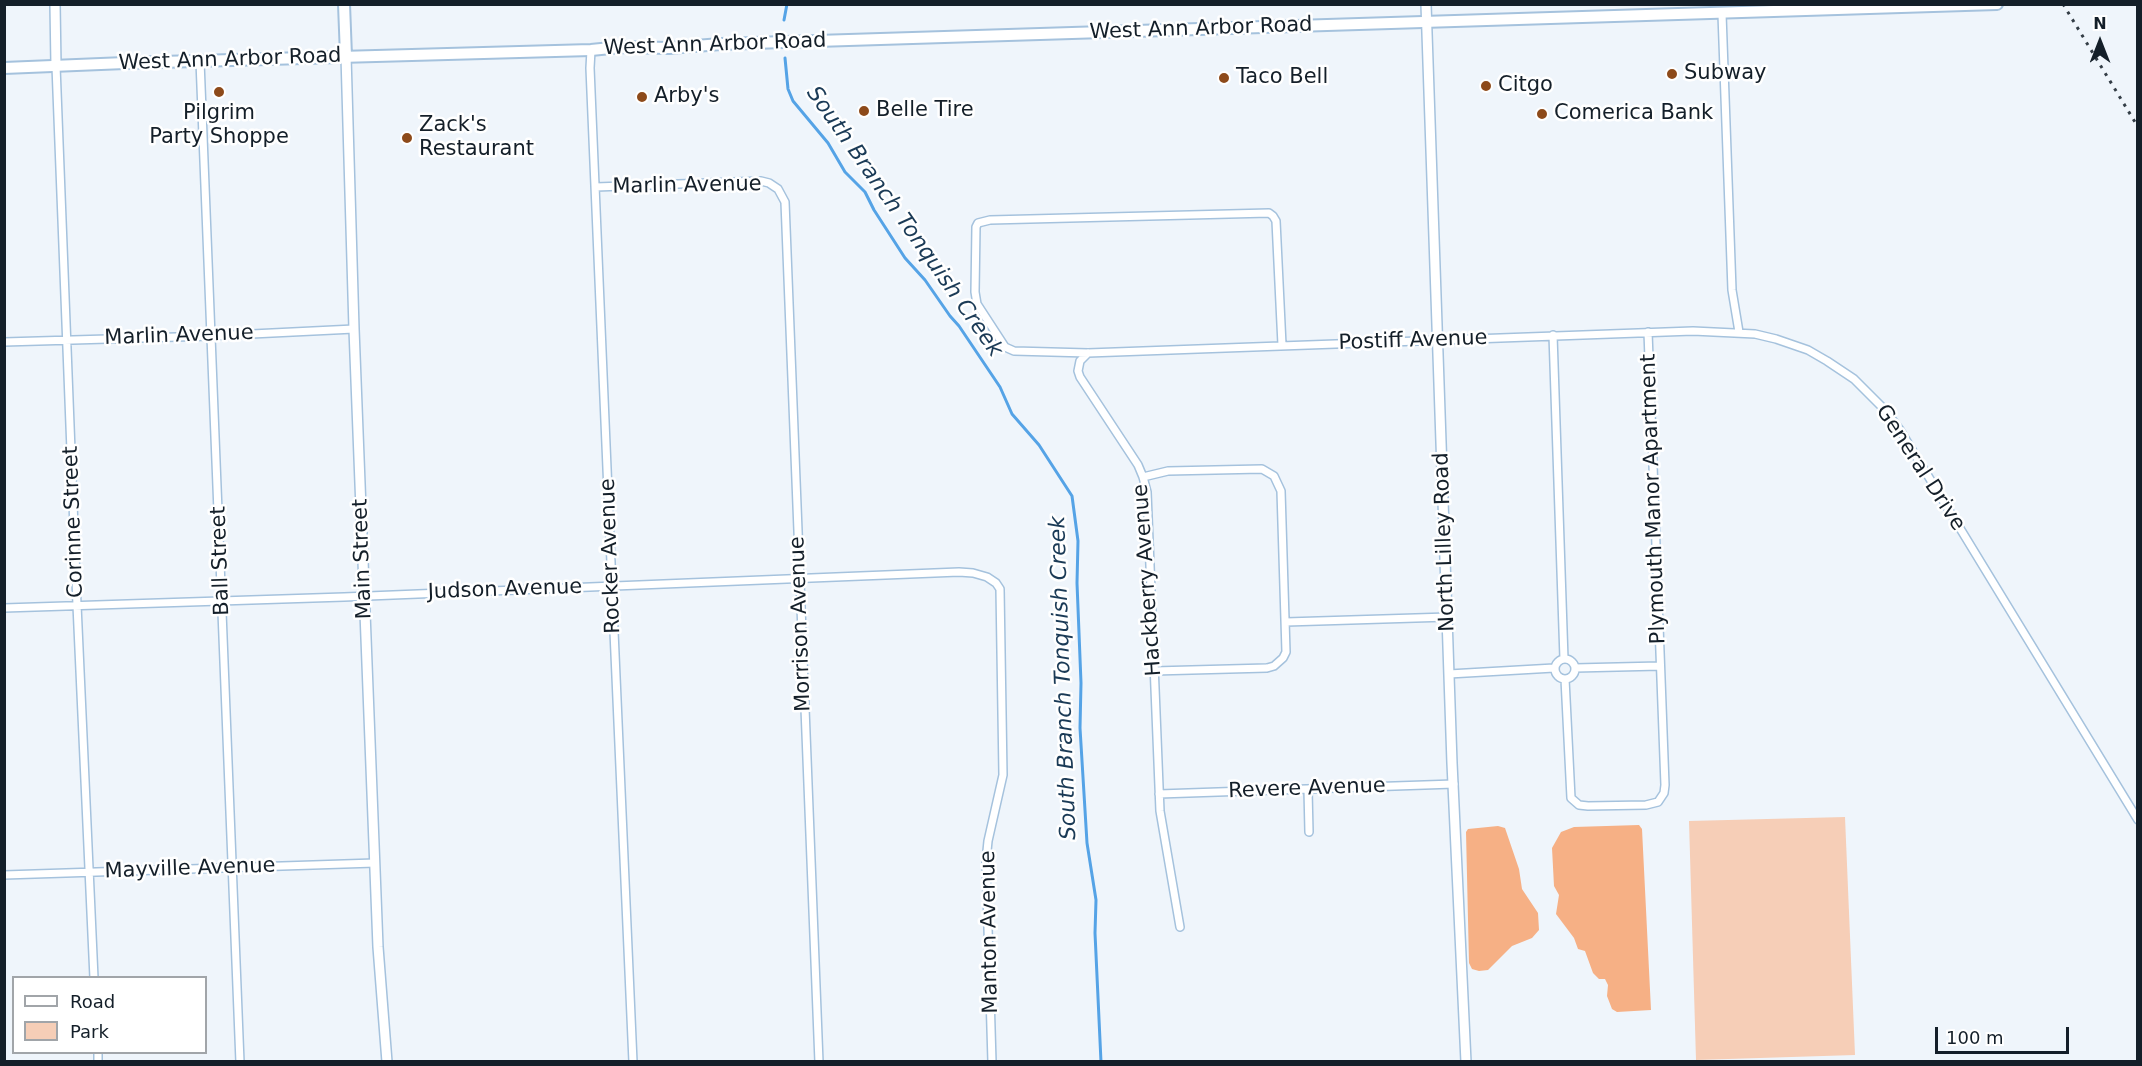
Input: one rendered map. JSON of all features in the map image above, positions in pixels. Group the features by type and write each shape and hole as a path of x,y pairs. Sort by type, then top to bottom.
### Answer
{"main road":[{"path":"344,4 346,56"},
{"name":"West Ann Arbor Road","path":"4,68 1997,4"}],"street":[{"path":"55,4 56,66"},
{"name":"North Lilley Road","path":"1426,4 1449,674 1466,1062"},
{"path":"1722,14 1732,290 1739,332"},
{"name":"Rocker Avenue","path":"591,50 633,1062"},
{"name":"Main Street","path":"346,56 354,329 378,947 387,1062"},
{"name":"Ball Street","path":"200,61 240,1062"},
{"name":"Corinne Street","path":"56,66 94,976"},
{"name":"Marlin Avenue","path":"596,187 761,182 770,183 778,189"},
{"name":"Morrison Avenue","path":"778,189 784,198 786,209 819,1062"},
{"name":"Postiff Avenue","path":"1282,345 1276,221 1269,213 990,219 978,223 975,233 977,304 1005,347 1014,351 1088,353 1553,335 1739,332"},
{"name":"Marlin Avenue","path":"4,342 354,329"},
{"name":"Plymouth Manor Apartment","path":"1565,679 1571,798 1579,805 1588,806 1646,805 1661,799 1665,785 1648,332"},
{"name":"General Drive","path":"1739,332 1776,339 1825,359 1854,379 1885,410 1912,450 2138,820"},
{"path":"1553,335 1564,658"},
{"name":"Hackberry Avenue","path":"1088,353 1080,361 1078,371 1080,377 1143,477 1147,492 1161,826 1180,927"},
{"path":"1143,477 1168,471 1262,469 1275,476 1281,491 1287,652 1274,666 1154,670"},
{"name":"Judson Avenue","path":"4,608 972,573 987,577 1000,589"},
{"name":"Manton Avenue","path":"992,1062 986,861 988,841 1003,775 1000,589"},
{"path":"1286,622 1448,617"},
{"path":"1564,658 1570,660 1575,668 1573,674 1565,679 1556,675 1554,668 1556,663 1564,658"},
{"name":"Plymouth Manor Apartment","path":"1575,668 1660,666"},
{"path":"1449,674 1554,668"},
{"name":"Revere Avenue","path":"1159,794 1454,784"},
{"path":"1308,790 1309,832"},
{"name":"Mayville Avenue","path":"4,875 375,863"}],"green space":[{"path":"1845,817 1855,1055 1696,1060 1689,821"}],"shaded area":[{"path":"1639,825 1642,829 1651,1010 1617,1012 1612,1009 1607,996 1608,985 1605,979 1599,979 1593,973 1585,951 1578,949 1574,938 1556,914 1559,895 1554,886 1552,848 1561,832 1574,827"},
{"path":"1498,826 1505,828 1519,869 1522,889 1538,913 1539,930 1532,938 1512,946 1488,970 1479,971 1472,969 1469,963 1466,832 1468,829"}],"waterway":[{"name":"South Branch Tonquish Creek","path":"784,20 787,4"},
{"name":"South Branch Tonquish Creek","path":"785,58 788,89 793,101 828,143 845,172 865,192 905,258 925,280 959,326 1000,387 1012,414 1039,445 1072,496 1078,541 1080,728 1087,843 1096,900 1095,933 1101,1062"}],"railway":[{"path":"2063,4 2138,127"}],"place":[{"name":"Subway","path":"1672,74"},
{"name":"Taco Bell","path":"1224,78"},
{"name":"Citgo","path":"1486,86"},
{"name":"Pilgrim Party Shoppe","path":"219,92"},
{"name":"Arby's","path":"642,97"},
{"name":"Belle Tire","path":"864,111"},
{"name":"Comerica Bank","path":"1542,114"},
{"name":"Zack's Restaurant","path":"407,138"}]}
